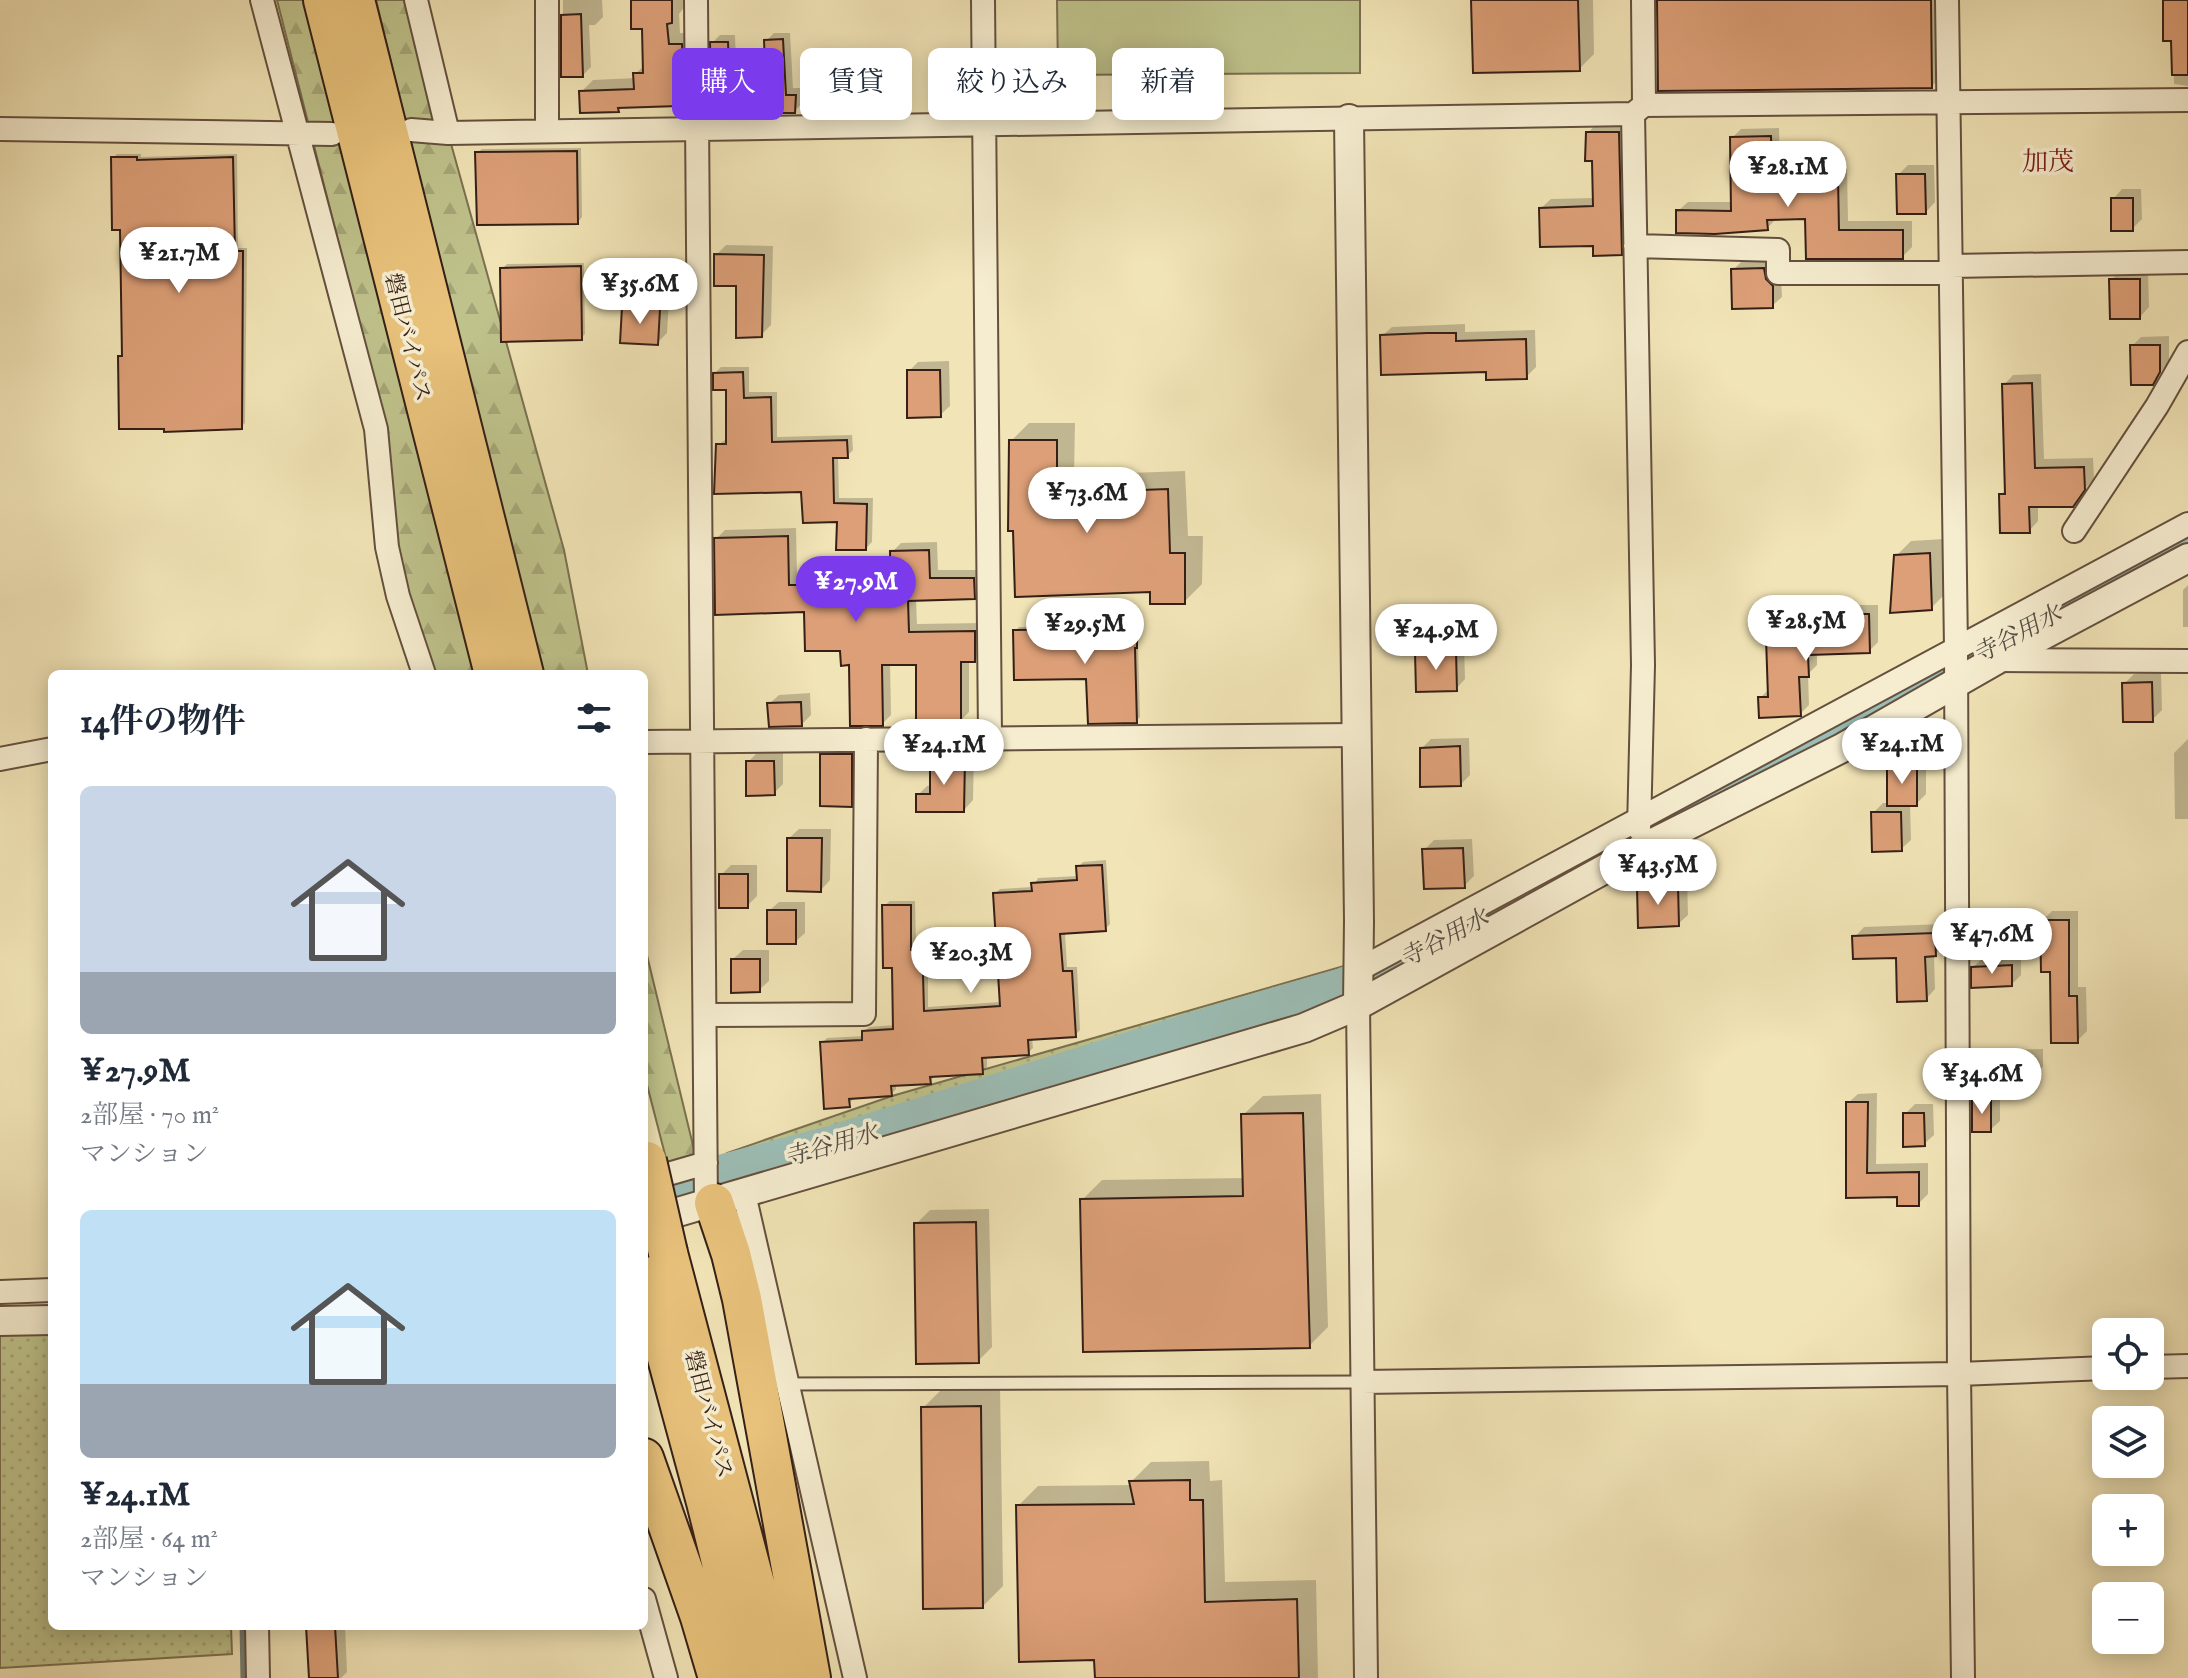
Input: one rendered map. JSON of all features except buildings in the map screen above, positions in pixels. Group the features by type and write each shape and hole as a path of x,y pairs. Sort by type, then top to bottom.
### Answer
{"highway":[{"name":"磐田バイパス","path":"323,0 493,670"},
{"name":"磐田バイパス","path":"355,0 523,670"},
{"path":"714,1188 742,1299 811,1678"},
{"name":"磐田バイパス","path":"648,1191 656,1263 750,1678"},
{"name":"磐田バイパス","path":"656,1263 780,1678"},
{"path":"648,1469 718,1678"}],"street":[{"path":"262,0 376,429 387,547 398,596 423,670"},
{"path":"416,0 448,133"},
{"path":"547,0 547,131"},
{"path":"696,0 706,1015 714,1188 787,1384 855,1678"},
{"path":"983,0 990,736"},
{"path":"1640,834 1643,665 1635,246 1643,0"},
{"path":"1947,0 1956,650 1963,1678"},
{"path":"411,130 448,133 1349,119 1947,103 2188,100"},
{"path":"1349,119 1366,1678"},
{"path":"0,129 332,134"},
{"path":"1635,246 1778,250 1778,273 2188,262"},
{"path":"2074,531 2157,406 2188,352"},
{"path":"648,1220 714,1188 1304,1028 1358,985 1640,834 1956,650 2188,524"},
{"path":"1640,834 1844,747 1996,660 2188,558"},
{"path":"1996,660 2188,661"},
{"path":"648,742 990,736 1357,735"},
{"path":"706,1015 864,1014 866,739"},
{"path":"0,759 48,750"},
{"path":"648,1165 714,1188"},
{"path":"0,1292 48,1290"},
{"path":"0,1321 48,1320"},
{"path":"2164,1367 2188,1366"},
{"path":"1362,1382 1959,1374 2092,1369"},
{"path":"648,1613 666,1678"},
{"path":"257,1630 258,1678"}],"lane":[{"path":"787,1384 1362,1382"}],"green space":[{"path":"277,0 306,0 474,670 418,670 398,596 378,398"},
{"path":"376,0 416,0 448,133 564,550 587,670 541,670"},
{"path":"1057,0 1360,0 1360,73 1224,74 1224,48 1112,48 1112,75 1096,75 1096,48 1058,48"},
{"path":"2188,525 2188,558 1358,1005 744,1194 727,1153 892,1096 1358,962"},
{"path":"648,960 698,1166 670,1174 648,1089"},
{"path":"48,1320 48,1630 231,1630 232,1654 0,1668 0,1321"}],"waterway":[{"name":"寺谷用水","path":"648,1194 834,1145 1374,976 2188,543"},
{"path":"243,1630 244,1678"}],"district":[{"name":"加茂","path":"2048,161"}]}
